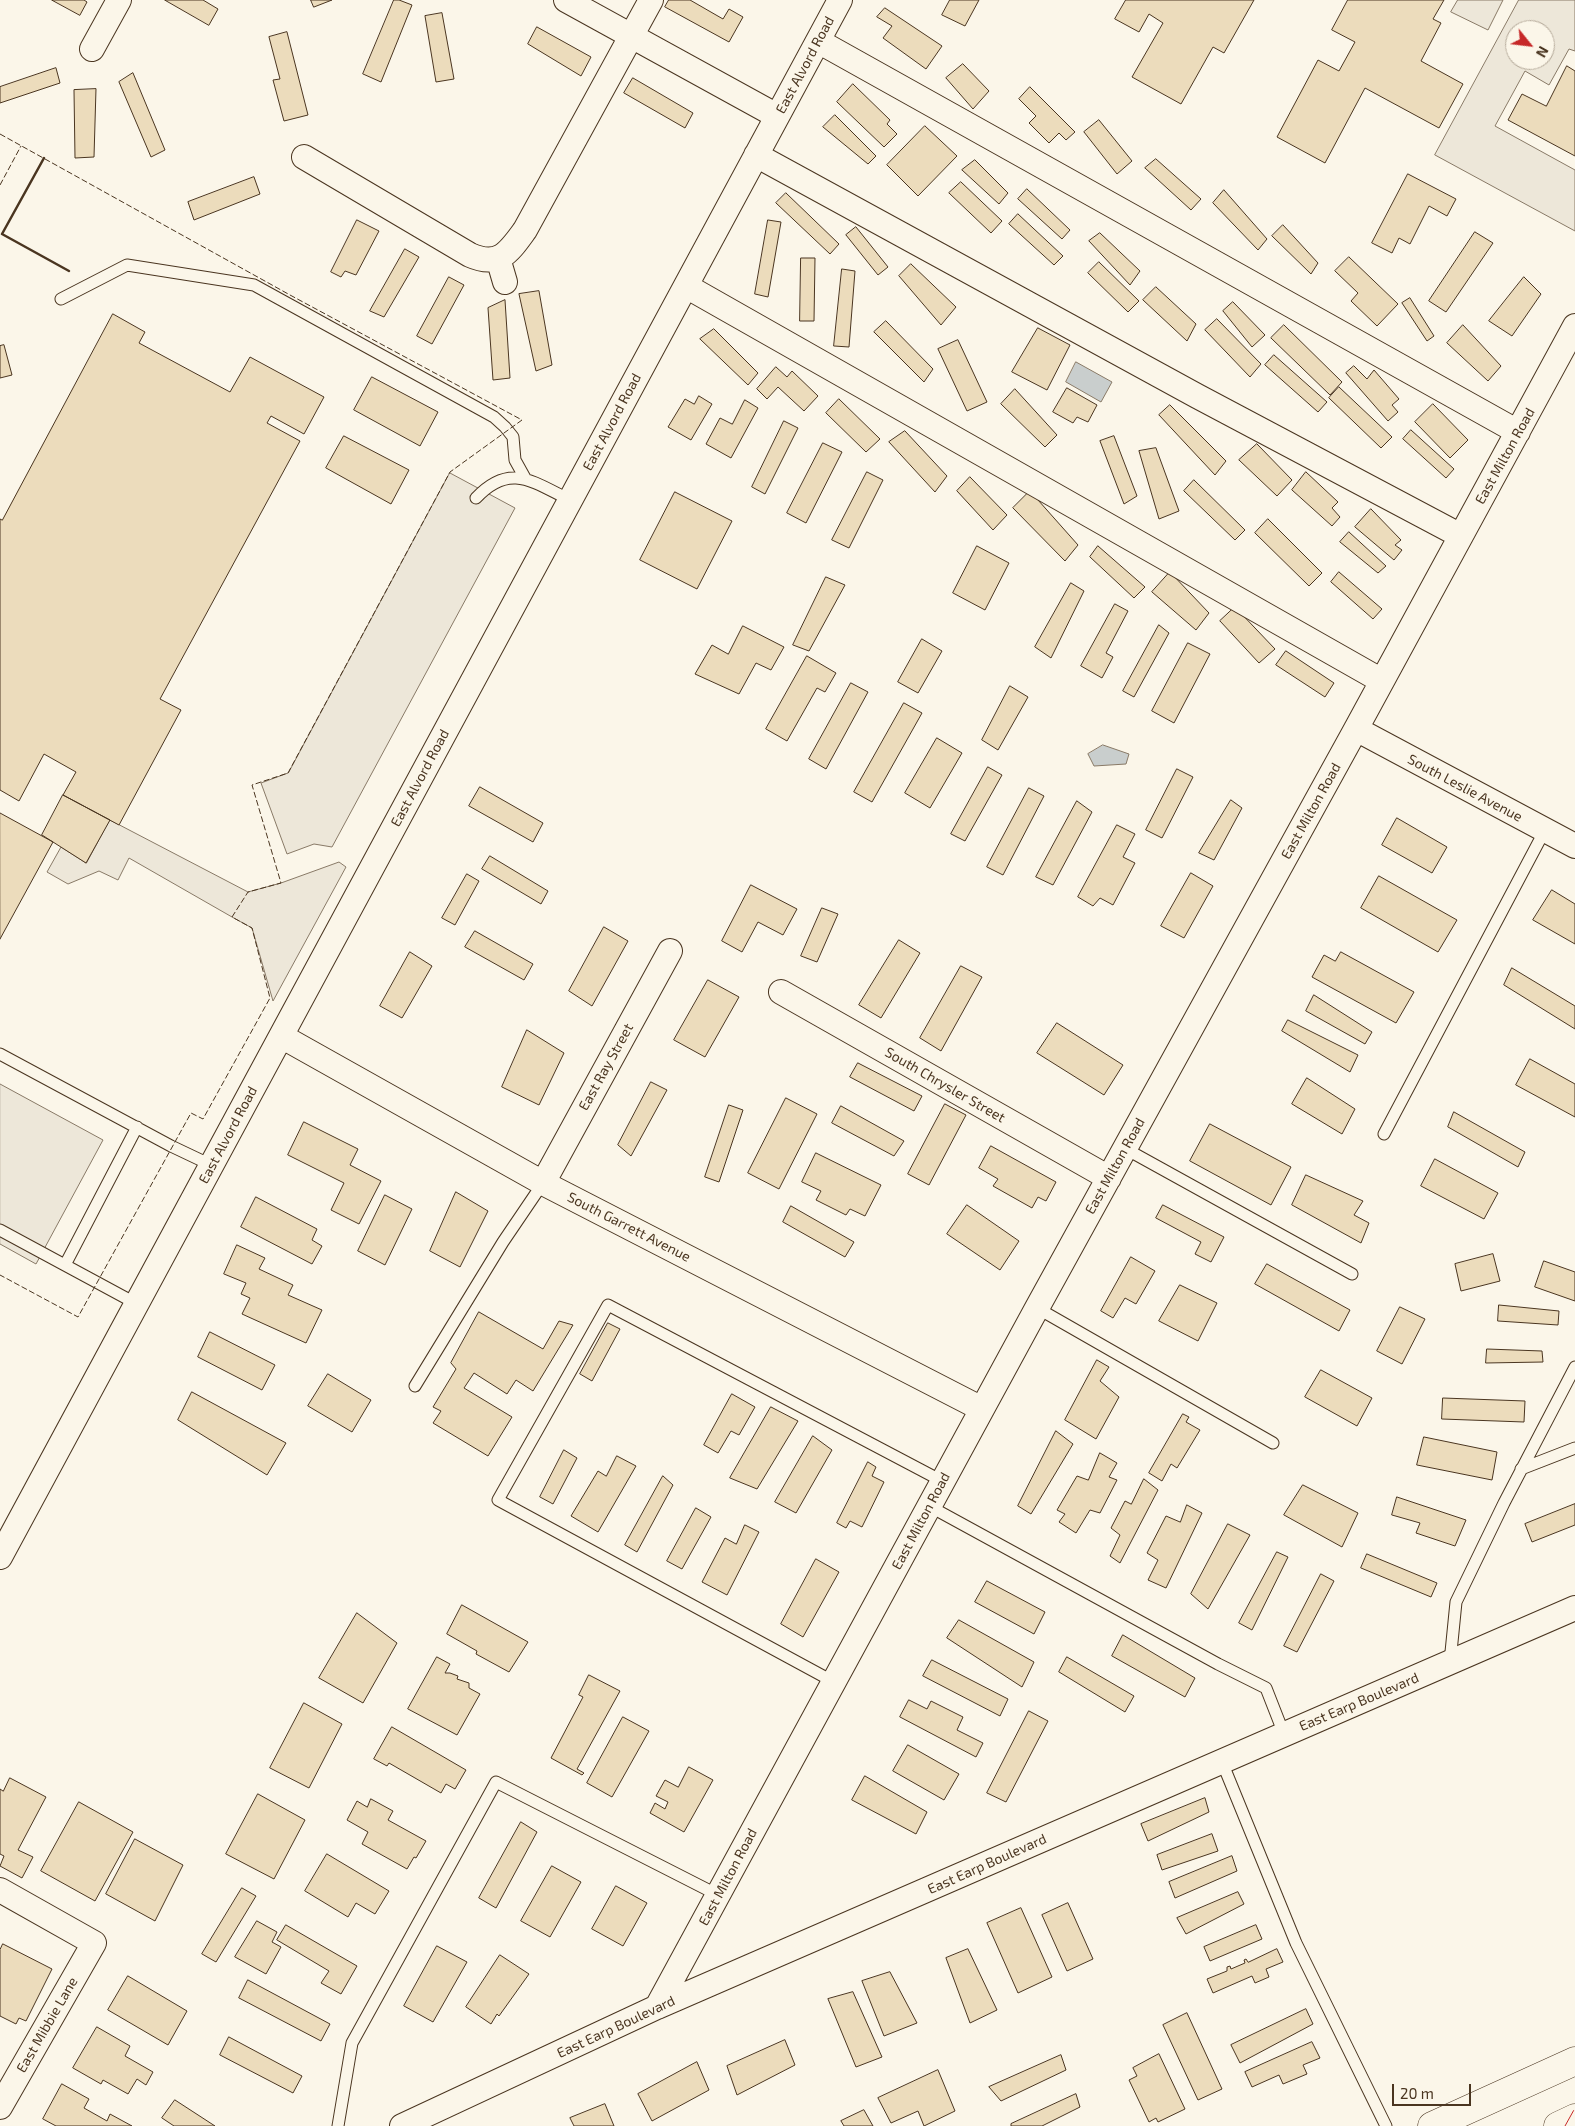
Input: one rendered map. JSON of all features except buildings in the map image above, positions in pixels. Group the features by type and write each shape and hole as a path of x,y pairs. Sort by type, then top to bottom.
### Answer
{"main road":[{"path":"1432,2126 1575,2061"},
{"path":"1558,2126 1575,2118"}],"street":[{"path":"92,49 119,0"},
{"path":"566,0 777,116"},
{"path":"304,157 470,255 482,260 498,258 512,248 525,230 651,0"},
{"name":"East Alvord Road","path":"0,1557 840,0"},
{"path":"818,41 1518,432"},
{"path":"756,155 1197,396 1461,536"},
{"path":"498,258 505,282"},
{"path":"686,286 1382,681"},
{"name":"East Milton Road","path":"657,2007 942,1481 1356,729 1575,326"},
{"name":"South Leslie Avenue","path":"1356,729 1575,846"},
{"name":"East Ray Street","path":"543,1183 670,951"},
{"name":"South Chrysler Street","path":"781,992 1108,1178"},
{"name":"South Garrett Avenue","path":"281,1036 543,1183 982,1410"},
{"name":"East Earp Boulevard","path":"402,2126 657,2007 1575,1608"},
{"name":"East Mibbie Lane","path":"0,1890 94,1943 0,2107"}],"lane":[{"path":"61,299 128,265 254,285 494,417 513,437 515,460 525,478"},
{"path":"476,498 487,487 498,481 525,478 570,500"},
{"path":"1384,1134 1545,830"},
{"path":"0,1054 211,1165"},
{"path":"65,1265 137,1127"},
{"path":"1124,1148 1352,1274"},
{"path":"415,1386 503,1242 543,1183"},
{"path":"0,1230 137,1304"},
{"path":"834,1682 498,1500 608,1305 942,1481"},
{"path":"1037,1308 1273,1444"},
{"path":"1450,1662 1456,1602 1522,1468 1575,1368"},
{"path":"1522,1468 1575,1448"},
{"path":"929,1506 1218,1664 1266,1688 1284,1734"},
{"path":"1222,1762 1296,1943 1386,2126"},
{"path":"338,2126 352,2043 496,1782 718,1895"}],"shaded area":[{"path":"1458,0 1503,0 1488,30 1451,12"},
{"path":"1519,0 1575,0 1575,51 1569,49 1549,85 1525,71 1495,126 1575,170 1575,231 1435,155 1505,26 1505,70 1555,70 1555,20 1508,20"},
{"path":"1076,362 1112,382 1101,402 1066,382"},
{"path":"450,473 515,508 332,847 314,844 287,854 261,783 288,773"},
{"path":"1103,745 1129,754 1126,764 1094,766 1088,754"},
{"path":"110,820 248,892 281,883 339,862 346,867 273,1001 252,928 129,858 118,880 99,871 68,884 47,872 61,847 86,863"},
{"path":"0,1084 103,1140 36,1264 0,1244"}],"fence":[{"path":"0,134 290,295 522,420 450,472 288,773 252,785 281,883 248,892 232,917 252,928 270,998 203,1119 191,1113 78,1317 0,1275"},
{"path":"0,185 21,146"}],"wall":[{"path":"44,158 2,234 69,271"}],"power":[{"path":"1565,2126 1575,2108"}]}
